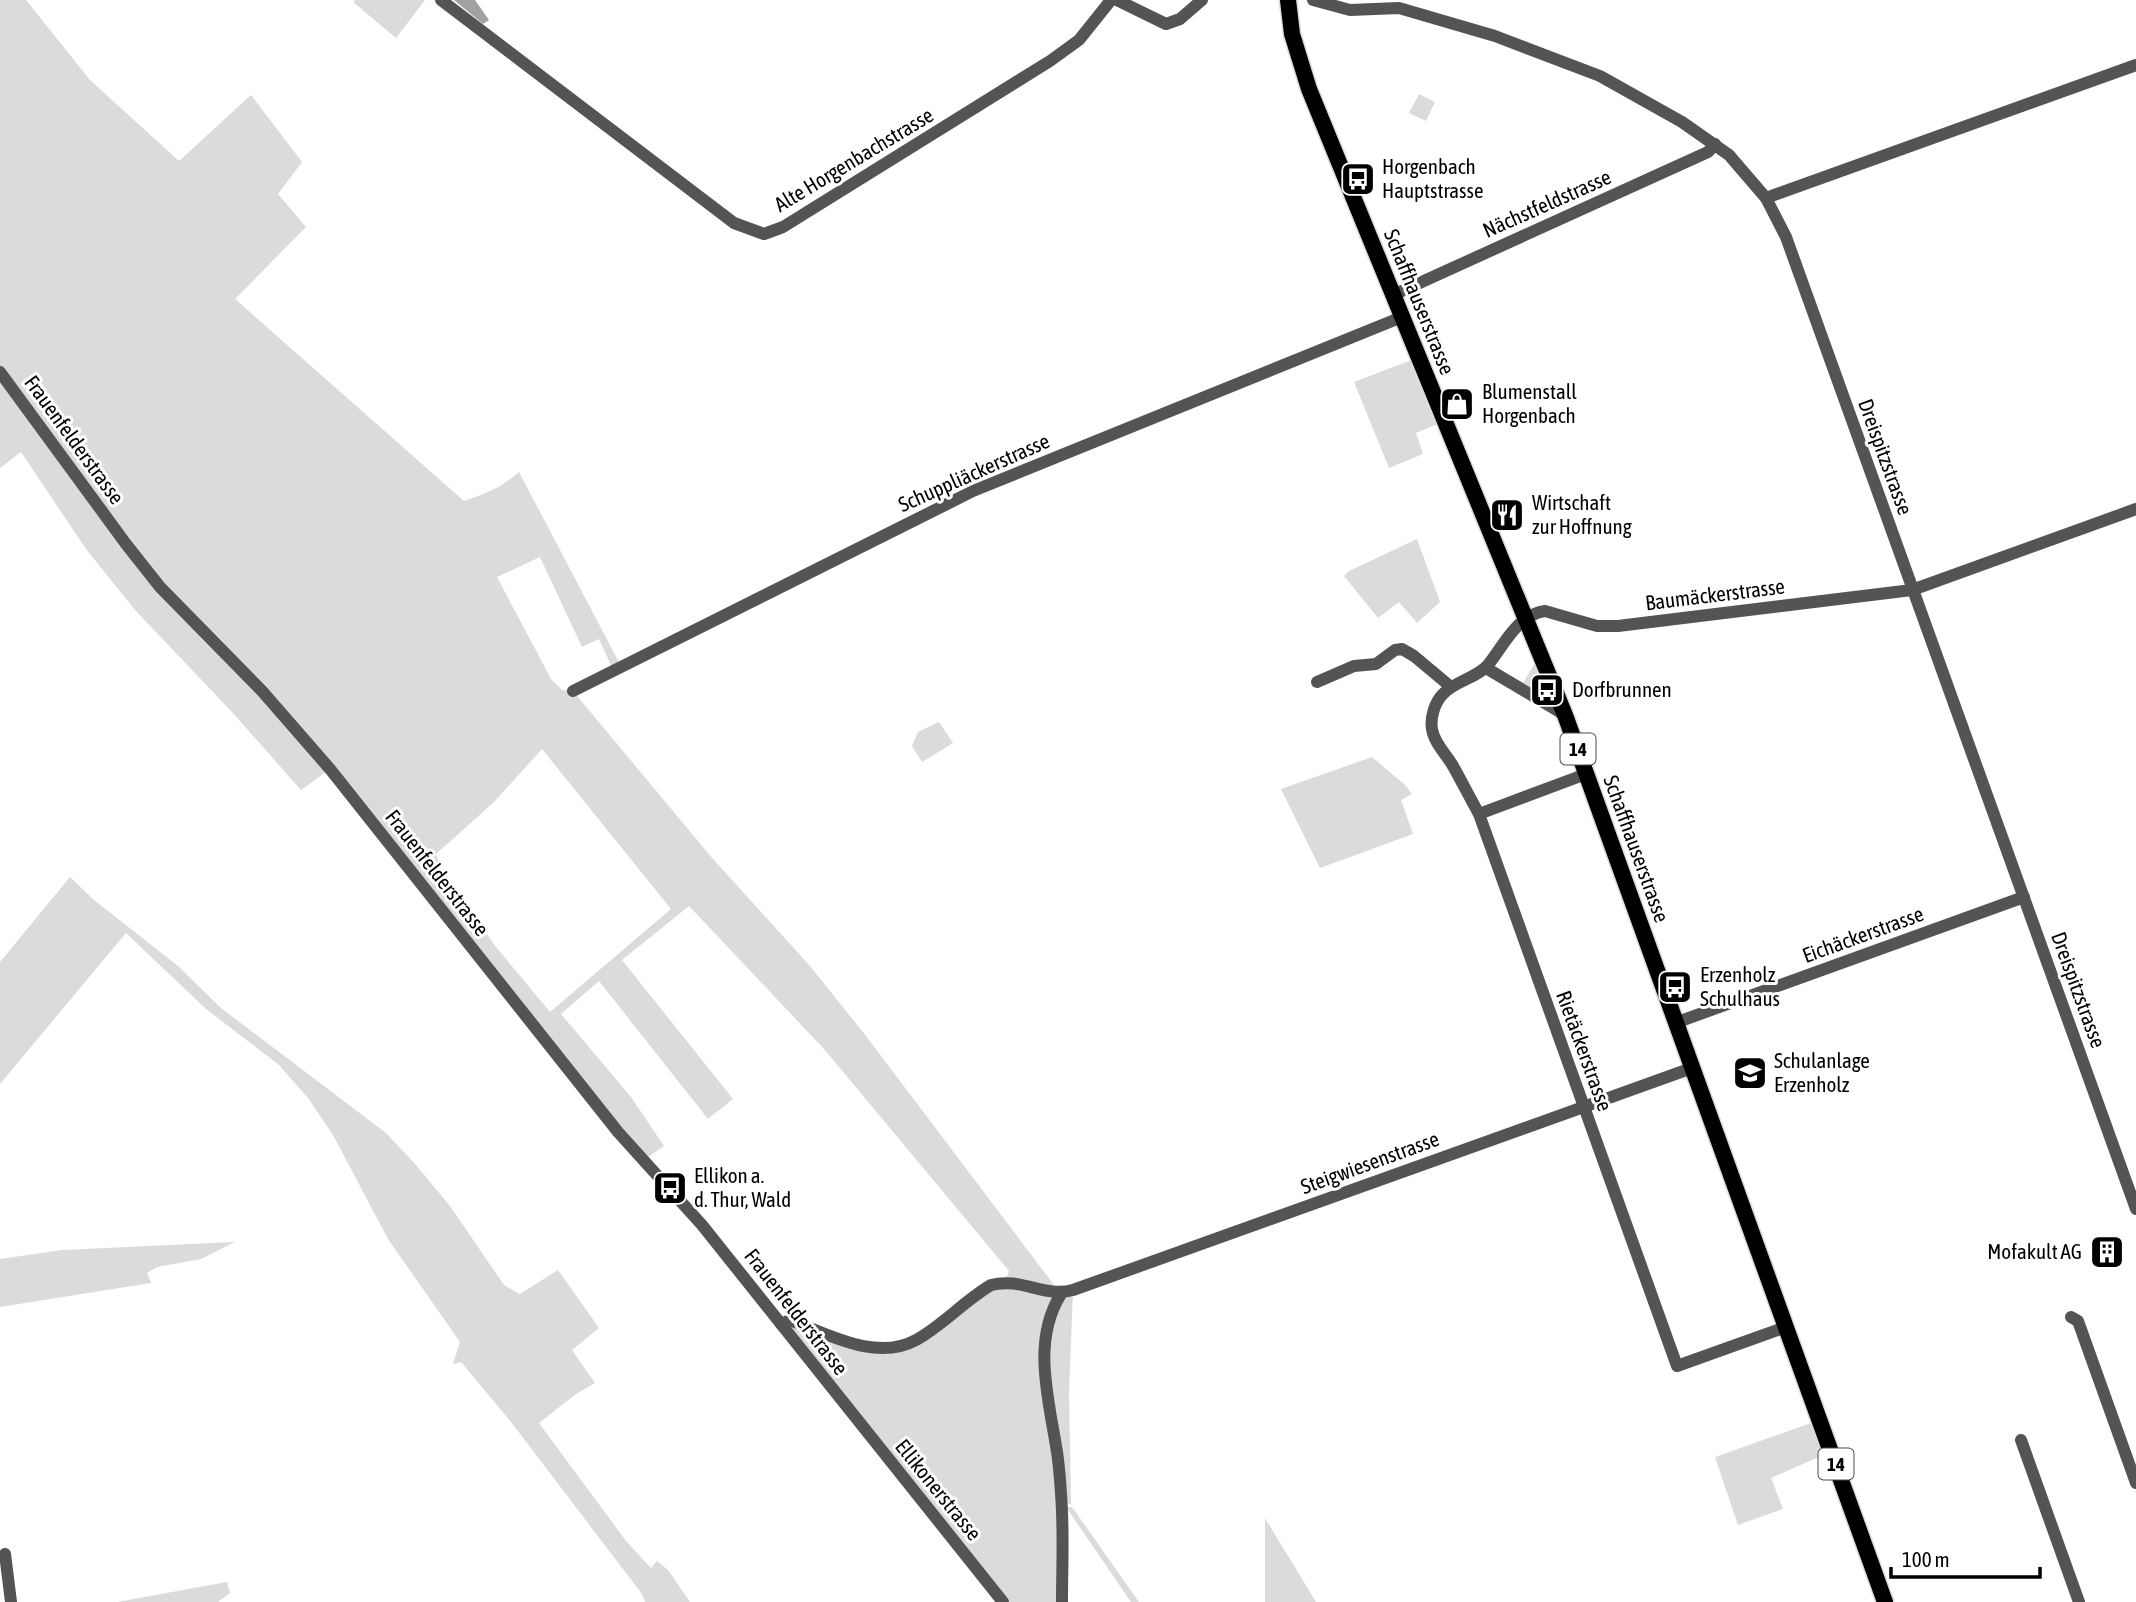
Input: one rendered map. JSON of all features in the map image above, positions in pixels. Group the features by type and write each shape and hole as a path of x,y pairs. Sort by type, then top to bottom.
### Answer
{"main road":[{"name":"Schaffhauserstrasse","path":"1288,0 1292,34 1309,89 1565,715 1885,1602"}],"street":[{"name":"Alte Horgenbachstrasse","path":"441,0 734,223 764,234 783,227 1050,61 1079,40 1111,0"},
{"path":"1117,0 1166,24 1180,19 1202,0"},
{"name":"Dreispitzstrasse","path":"1313,0 1350,10 1399,8 1495,36 1600,76 1682,122 1715,144 1742,167 1766,198 1786,237 2136,1209"},
{"path":"1766,198 2136,65"},
{"name":"Nächstfeldstrasse","path":"1393,295 1708,152 1715,144"},
{"name":"Schuppliäckerstrasse","path":"573,691 973,491 1402,317"},
{"name":"Frauenfelderstrasse","path":"0,372 125,544 160,587 297,729 618,1132 702,1225 842,1401"},
{"name":"Baumäckerstrasse","path":"1526,620 1545,611 1597,625 1618,626 1912,590 2136,509"},
{"name":"Rietäckerstrasse","path":"1526,620 1514,629 1486,668 1441,695 1433,711 1432,729 1479,814 1677,1366 1786,1327"},
{"path":"1317,682 1354,666 1376,664 1395,650 1402,649 1451,687"},
{"path":"1486,668 1565,715"},
{"path":"1479,814 1586,774"},
{"name":"Eichäckerstrasse","path":"1675,1023 2024,897"},
{"name":"Steigwiesenstrasse","path":"1060,1294 1692,1068"},
{"path":"781,1324 790,1320 877,1349 895,1349 916,1340 991,1285 1020,1283 1060,1294 1052,1307 1046,1334 1044,1384 1057,1447 1061,1499 1062,1602"},
{"path":"2071,1317 2078,1321 2136,1483"},
{"name":"Ellikonerstrasse","path":"842,1401 1003,1602"},
{"path":"2021,1440 2079,1602"},
{"path":"5,1554 11,1602"}],"shaded area":[{"path":"0,0 26,0 90,80 179,161 251,95 302,162 278,194 306,227 235,299 464,501 493,490 519,472 622,668 614,672 599,639 582,647 540,557 497,577 551,679 562,690 573,691 713,859 810,966 1060,1293 1073,1290 1069,1393 1071,1505 1062,1499 1062,1602 1003,1602 781,1324 844,1340 895,1348 1005,1282 1009,1271 824,1049 689,906 622,960 733,1099 708,1119 599,981 561,1014 631,1097 664,1146 642,1161 330,769 301,790 232,712 135,610 86,549 21,452 0,468","holes":["542,749 671,909 550,1012 496,947 443,873 436,854 494,802"]},
{"path":"425,0 396,38 353,2"},
{"path":"454,0 475,0 489,20 483,24"},
{"path":"1419,94 1435,102 1426,121 1409,113"},
{"path":"1414,359 1440,423 1416,433 1423,454 1389,468 1354,382"},
{"path":"1417,539 1440,602 1417,623 1399,602 1378,618 1344,576 1349,571"},
{"path":"1535,663 1547,695 1545,697 1522,685"},
{"path":"939,722 953,743 922,762 912,746 918,732"},
{"path":"1372,757 1412,794 1401,800 1413,834 1320,868 1281,789"},
{"path":"70,877 94,900 178,966 221,1008 386,1133 450,1206 504,1285 520,1294 558,1270 599,1328 572,1350 595,1383 539,1423 626,1541 651,1568 657,1561 668,1570 690,1602 645,1602 642,1594 511,1422 461,1362 453,1364 460,1342 388,1239 333,1135 308,1098 279,1065 206,1009 126,933 0,1084 0,962"},
{"path":"235,1242 201,1259 157,1267 147,1273 151,1283 0,1307 0,1259 62,1250"},
{"path":"1811,1423 1823,1455 1771,1478 1783,1509 1738,1525 1715,1457"},
{"path":"1066,1507 1072,1507 1139,1602 1131,1602"},
{"path":"1265,1518 1316,1602 1265,1602"},
{"path":"227,1582 230,1593 218,1602 117,1602"}],"place":[{"name":"Horgenbach Hauptstrasse","path":"1358,179"},
{"name":"Blumenstall Horgenbach","path":"1457,404"},
{"name":"Wirtschaft zur Hoffnung","path":"1507,515"},
{"name":"Dorfbrunnen","path":"1547,690"},
{"name":"Erzenholz Schulhaus","path":"1675,987"},
{"name":"Schulanlage Erzenholz","path":"1750,1073"},
{"name":"Ellikon a. d. Thur, Wald","path":"670,1188"},
{"name":"Mofakult AG","path":"2107,1252"}]}
